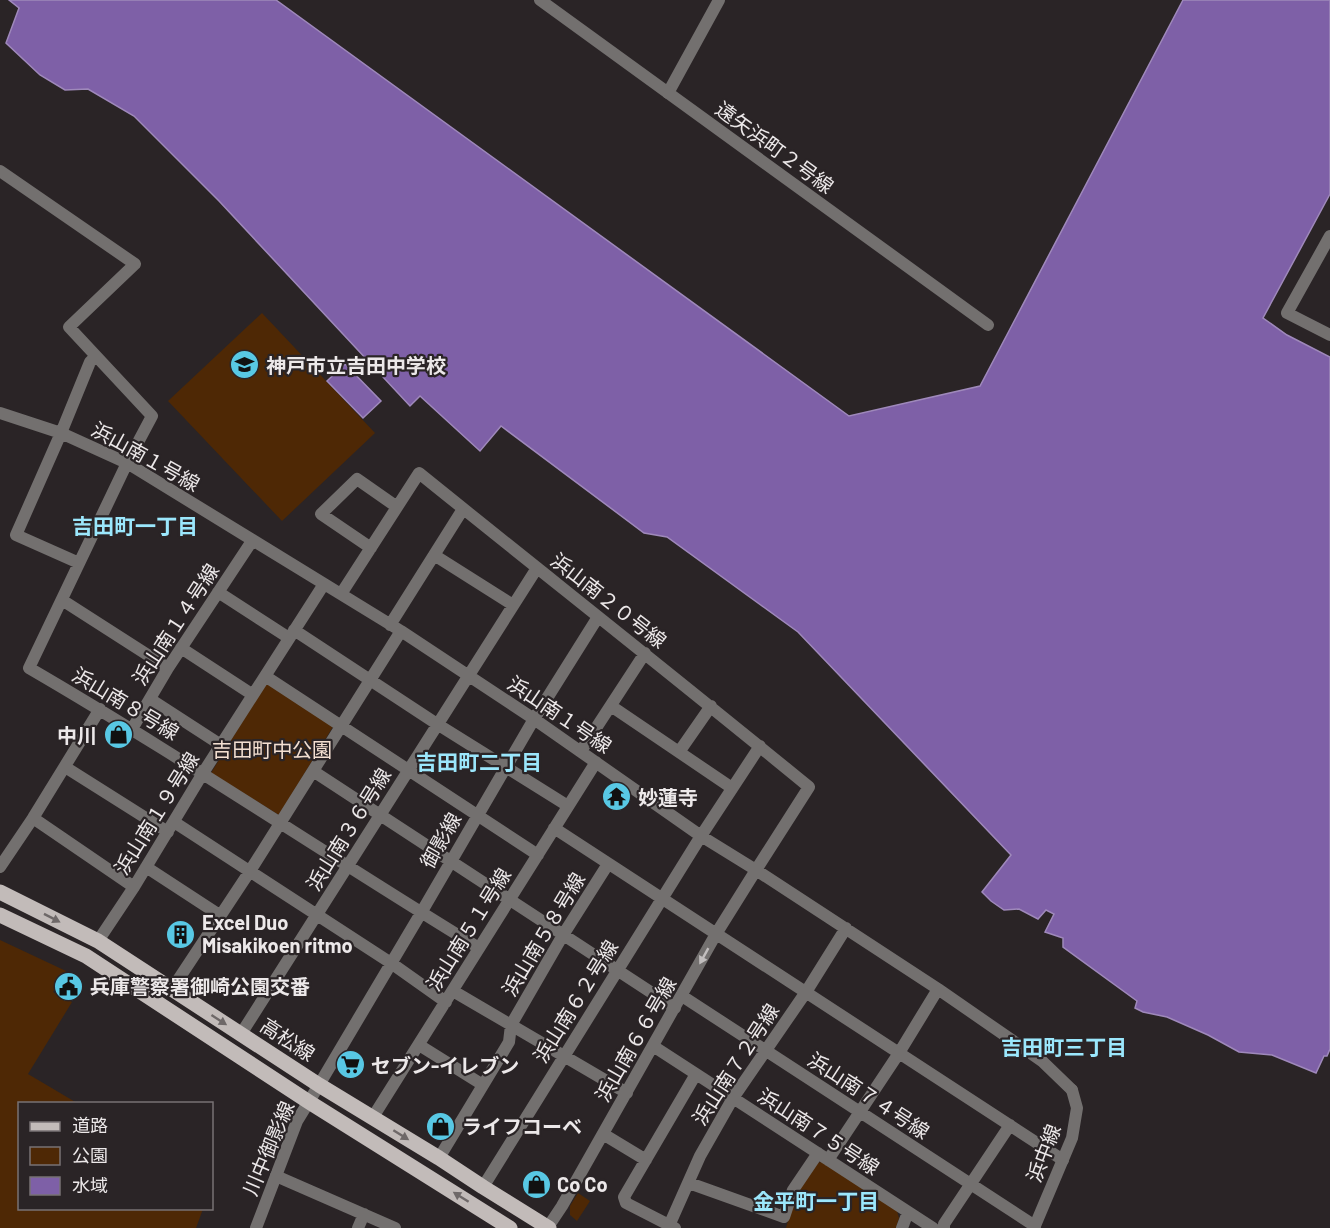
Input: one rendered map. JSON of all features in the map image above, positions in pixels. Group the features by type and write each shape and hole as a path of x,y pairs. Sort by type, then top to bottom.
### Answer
{"main road":[{"name":"高松線","path":"0,892 98,941 319,1085 549,1228"},
{"name":"高松線","path":"0,915 86,956 309,1102 510,1228"}],"street":[{"name":"遠矢浜町２号線","path":"540,0 988,325"},
{"path":"668,93 720,0"},
{"path":"0,171 135,264 69,327 152,416 127,463 62,600 168,668"},
{"path":"1330,236 1287,313 1330,335"},
{"path":"79,563 16,535 90,362 96,356"},
{"name":"浜山南１号線","path":"0,413 61,433 127,463 395,628 534,719 701,836 938,989 1042,1061 1072,1090"},
{"name":"浜山南２０号線","path":"341,594 419,473 809,787 756,870"},
{"path":"371,548 321,514 357,479 397,507"},
{"path":"172,989 221,916 370,680 434,555 463,509"},
{"name":"浜山南１４号線","path":"132,729 168,668 252,541"},
{"path":"434,555 513,605"},
{"name":"浜山南３６号線","path":"240,1034 537,568"},
{"name":"浜山南１９号線","path":"98,941 324,584"},
{"path":"218,592 370,680 568,806"},
{"name":"浜山南８号線","path":"62,600 28,668 203,773 479,948"},
{"name":"御影線","path":"319,1085 534,719 598,617"},
{"path":"181,648 253,695"},
{"path":"581,752 645,653"},
{"path":"265,676 538,855"},
{"path":"150,699 221,745"},
{"path":"611,706 732,788"},
{"path":"679,752 711,706"},
{"path":"0,867 100,710"},
{"name":"浜山南６２号線","path":"483,1187 701,836 760,746"},
{"name":"浜山南５１号線","path":"373,1118 596,762"},
{"path":"65,767 249,871 391,963 446,1002"},
{"path":"313,771 675,1008"},
{"path":"33,818 134,887"},
{"path":"554,828 1063,1160"},
{"name":"浜山南５８号線","path":"438,1158 509,1042 511,1025 563,935 608,864"},
{"path":"146,867 221,916"},
{"name":"浜山南６６号線","path":"549,1228 716,934 756,870"},
{"name":"浜山南７２号線","path":"671,1227 700,1156 733,1098 806,992 846,928"},
{"path":"689,1183 784,1217 793,1190 859,1112 938,989"},
{"path":"453,991 627,1093"},
{"name":"浜山南７４号線","path":"682,996 1034,1227"},
{"path":"419,1045 483,1085"},
{"name":"浜山南７５号線","path":"653,1046 933,1228"},
{"path":"671,1227 626,1203 624,1197 696,1074"},
{"name":"川中御影線","path":"256,1228 297,1122 319,1085"},
{"name":"浜中線","path":"1034,1227 1072,1138 1077,1108 1072,1090"},
{"path":"944,1228 944,1224 1010,1125"},
{"path":"603,1134 646,1160"},
{"path":"276,1176 395,1228"},
{"path":"902,1228 908,1212"},
{"path":"358,1228 364,1215"}],"green space":[{"path":"262,313 375,433 282,521 168,401"},
{"name":"吉田町中公園","path":"269,678 334,725 279,815 211,773"},
{"path":"0,940 66,971 53,992 72,1002 28,1074 75,1102 18,1102 18,1210 203,1210 196,1228 0,1228"},
{"path":"822,1162 897,1211 899,1218 896,1228 786,1228 796,1192 815,1163"},
{"path":"578,1193 590,1201 577,1221 570,1215 570,1206"}],"water":[{"path":"9,0 276,0 849,416 980,386 1183,0 1330,0 1330,194 1263,318 1287,335 1330,357 1330,1049 1316,1073 1272,1055 1239,1052 1167,1017 1135,1008 1137,1001 1063,947 1063,938 1045,932 1054,914 1046,910 1038,919 1019,909 1004,910 991,901 982,892 1011,855 798,632 667,537 644,533 501,426 480,451 420,396 410,406 219,201 134,116 88,89 65,90 40,75 6,43 19,8"},
{"path":"345,364 381,401 363,418 327,381"}],"place":[{"name":"神戸市立吉田中学校","path":"245,365"},
{"name":"中川","path":"118,735"},
{"name":"妙蓮寺","path":"617,797"},
{"name":"Excel Duo Misakikoen ritmo","path":"181,934"},
{"name":"兵庫警察署御崎公園交番","path":"69,986"},
{"name":"セブン-イレブン","path":"350,1065"},
{"name":"ライフコーベ","path":"441,1126"},
{"name":"Co Co","path":"536,1184"}],"district":[{"name":"吉田町一丁目","path":"135,525"},
{"name":"吉田町二丁目","path":"479,761"},
{"name":"吉田町三丁目","path":"1064,1046"},
{"name":"金平町一丁目","path":"816,1200"}]}
